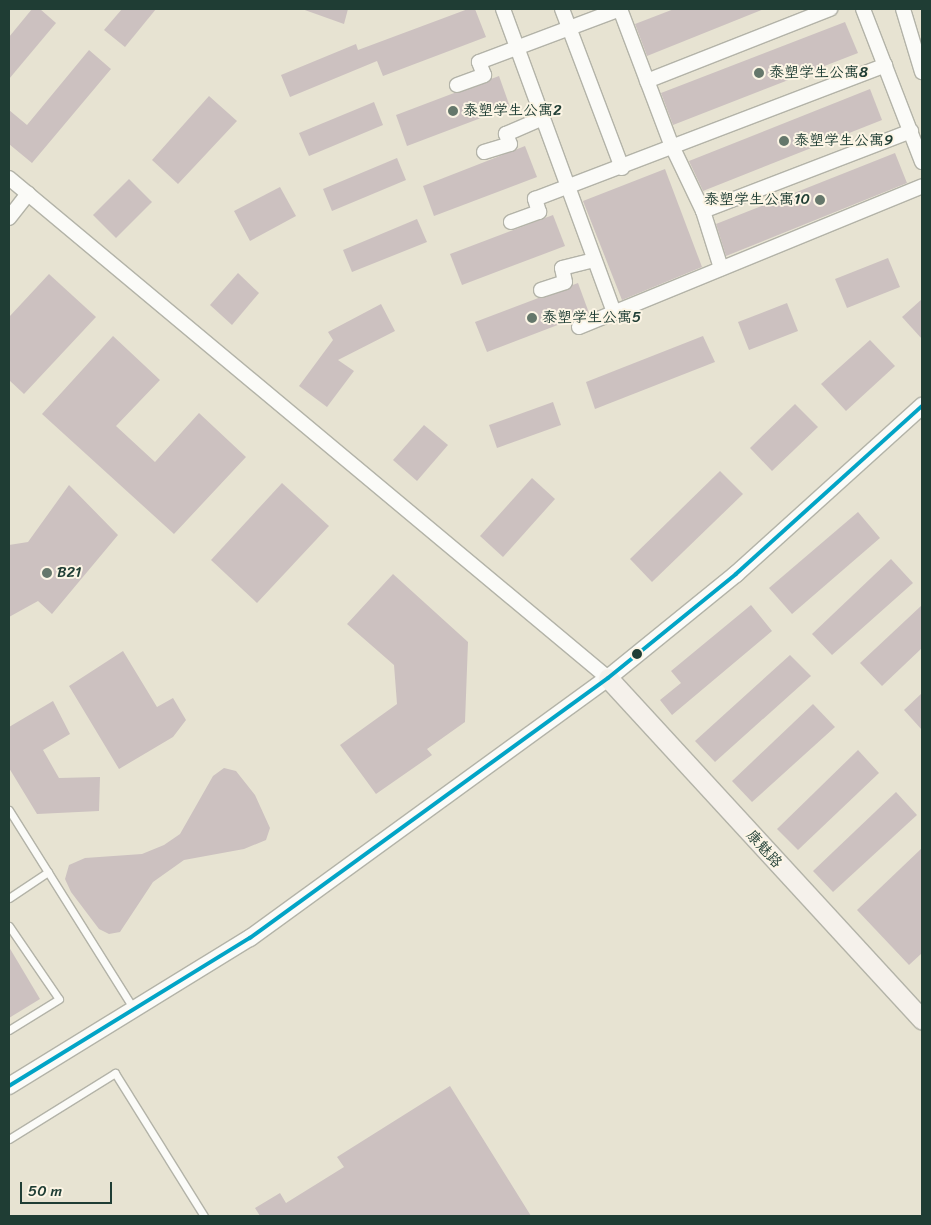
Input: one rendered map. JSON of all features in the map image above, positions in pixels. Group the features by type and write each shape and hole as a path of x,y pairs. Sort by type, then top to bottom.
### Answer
{"main road":[{"name":"康魅路","path":"608,678 922,1019"}],"street":[{"path":"503,9 614,312"},
{"path":"562,9 622,168"},
{"path":"457,85 484,75 479,62 620,9 674,148 703,212 721,268"},
{"path":"647,81 830,9"},
{"path":"863,9 922,162"},
{"path":"903,9 922,72"},
{"path":"511,222 539,212 535,199 674,148 885,64"},
{"path":"484,152 510,144 506,134 543,118"},
{"path":"703,212 911,131"},
{"path":"9,178 608,678"},
{"path":"579,327 922,186"},
{"path":"9,218 28,194"},
{"path":"541,290 565,282 562,268 594,260"},
{"path":"9,1086 250,938 360,862 608,678 736,574 922,406"}],"lane":[{"path":"9,810 134,1009"},
{"path":"9,898 48,872"},
{"path":"9,926 59,999 9,1030"},
{"path":"9,1139 115,1073 204,1216"}],"building":[{"path":"32,9 40,9 56,23 9,79 9,37"},
{"path":"122,9 156,9 125,47 104,30"},
{"path":"302,9 348,9 344,24"},
{"path":"468,9 475,9 486,37 383,76 377,61 290,97 281,75 356,44 358,50"},
{"path":"674,9 764,9 647,56 635,24"},
{"name":"泰塑学生公寓8","path":"845,22 858,53 673,125 661,93"},
{"path":"89,50 111,69 32,163 9,144 9,110 27,125"},
{"name":"泰塑学生公寓2","path":"499,76 510,107 407,146 396,115"},
{"name":"泰塑学生公寓9","path":"870,89 882,120 703,191 689,161"},
{"path":"209,96 237,121 178,184 152,160"},
{"path":"374,102 383,125 309,156 299,133"},
{"path":"525,146 537,177 434,216 423,186"},
{"name":"泰塑学生公寓10","path":"895,153 907,183 726,256 716,224"},
{"path":"397,158 406,180 332,211 323,189"},
{"path":"665,169 702,267 622,300 583,201"},
{"path":"129,179 152,202 116,238 93,215"},
{"path":"280,187 296,216 250,241 234,211"},
{"path":"553,215 565,246 462,285 450,254"},
{"path":"417,219 427,242 352,272 343,250"},
{"path":"888,258 900,287 847,308 835,279"},
{"path":"238,273 259,293 232,325 210,305"},
{"path":"49,274 96,317 24,394 9,380 9,317"},
{"name":"泰塑学生公寓5","path":"578,283 589,313 487,352 475,322"},
{"path":"922,299 922,339 902,317"},
{"path":"787,303 798,331 749,350 738,322"},
{"path":"381,304 395,331 338,360 354,371 327,407 299,386 333,340 328,332"},
{"path":"113,336 160,380 116,426 155,462 199,413 246,457 174,534 42,414"},
{"path":"703,336 715,362 595,409 586,382"},
{"path":"870,340 895,366 846,411 821,384"},
{"path":"553,402 561,425 497,448 489,425"},
{"path":"795,404 818,427 772,471 750,448"},
{"path":"424,425 448,445 417,481 393,460"},
{"path":"720,471 743,494 652,582 630,559"},
{"path":"532,478 555,499 503,557 480,536"},
{"path":"282,483 329,526 257,603 211,560"},
{"name":"B21","path":"69,485 118,535 52,614 38,601 9,617 9,545 28,542"},
{"path":"858,512 880,538 792,614 769,588"},
{"path":"891,559 913,583 832,655 812,634"},
{"path":"393,574 468,642 465,722 427,749 432,755 376,794 340,745 397,704 394,665 347,624"},
{"path":"751,605 772,631 672,715 660,700 681,683 671,671"},
{"path":"922,605 922,648 882,686 860,663"},
{"path":"123,651 157,707 173,698 186,720 173,737 119,769 69,686"},
{"path":"790,655 811,676 715,762 695,741"},
{"path":"922,693 922,730 904,710"},
{"path":"53,701 70,734 43,750 59,778 100,777 99,811 37,814 9,768 9,727"},
{"path":"813,704 835,727 752,802 732,781"},
{"path":"858,750 879,773 798,850 777,829"},
{"path":"224,768 236,771 255,795 270,828 266,840 244,849 184,860 153,882 120,932 109,934 99,929 71,892 65,879 69,865 85,858 142,854 164,845 180,834 213,776"},
{"path":"896,792 917,815 833,892 813,871"},
{"path":"922,848 922,953 909,965 857,910"},
{"path":"9,947 40,999 9,1018"},
{"path":"450,1086 531,1216 260,1216 255,1208 280,1193 286,1203 344,1167 337,1157"}],"transit line":[{"path":"9,1086 250,938 608,678 736,574 922,406"}],"place":[{"name":"泰塑学生公寓8","path":"759,73"},
{"name":"泰塑学生公寓2","path":"453,111"},
{"name":"泰塑学生公寓9","path":"784,141"},
{"name":"泰塑学生公寓10","path":"820,200"},
{"name":"泰塑学生公寓5","path":"532,318"},
{"name":"B21","path":"47,573"}]}
